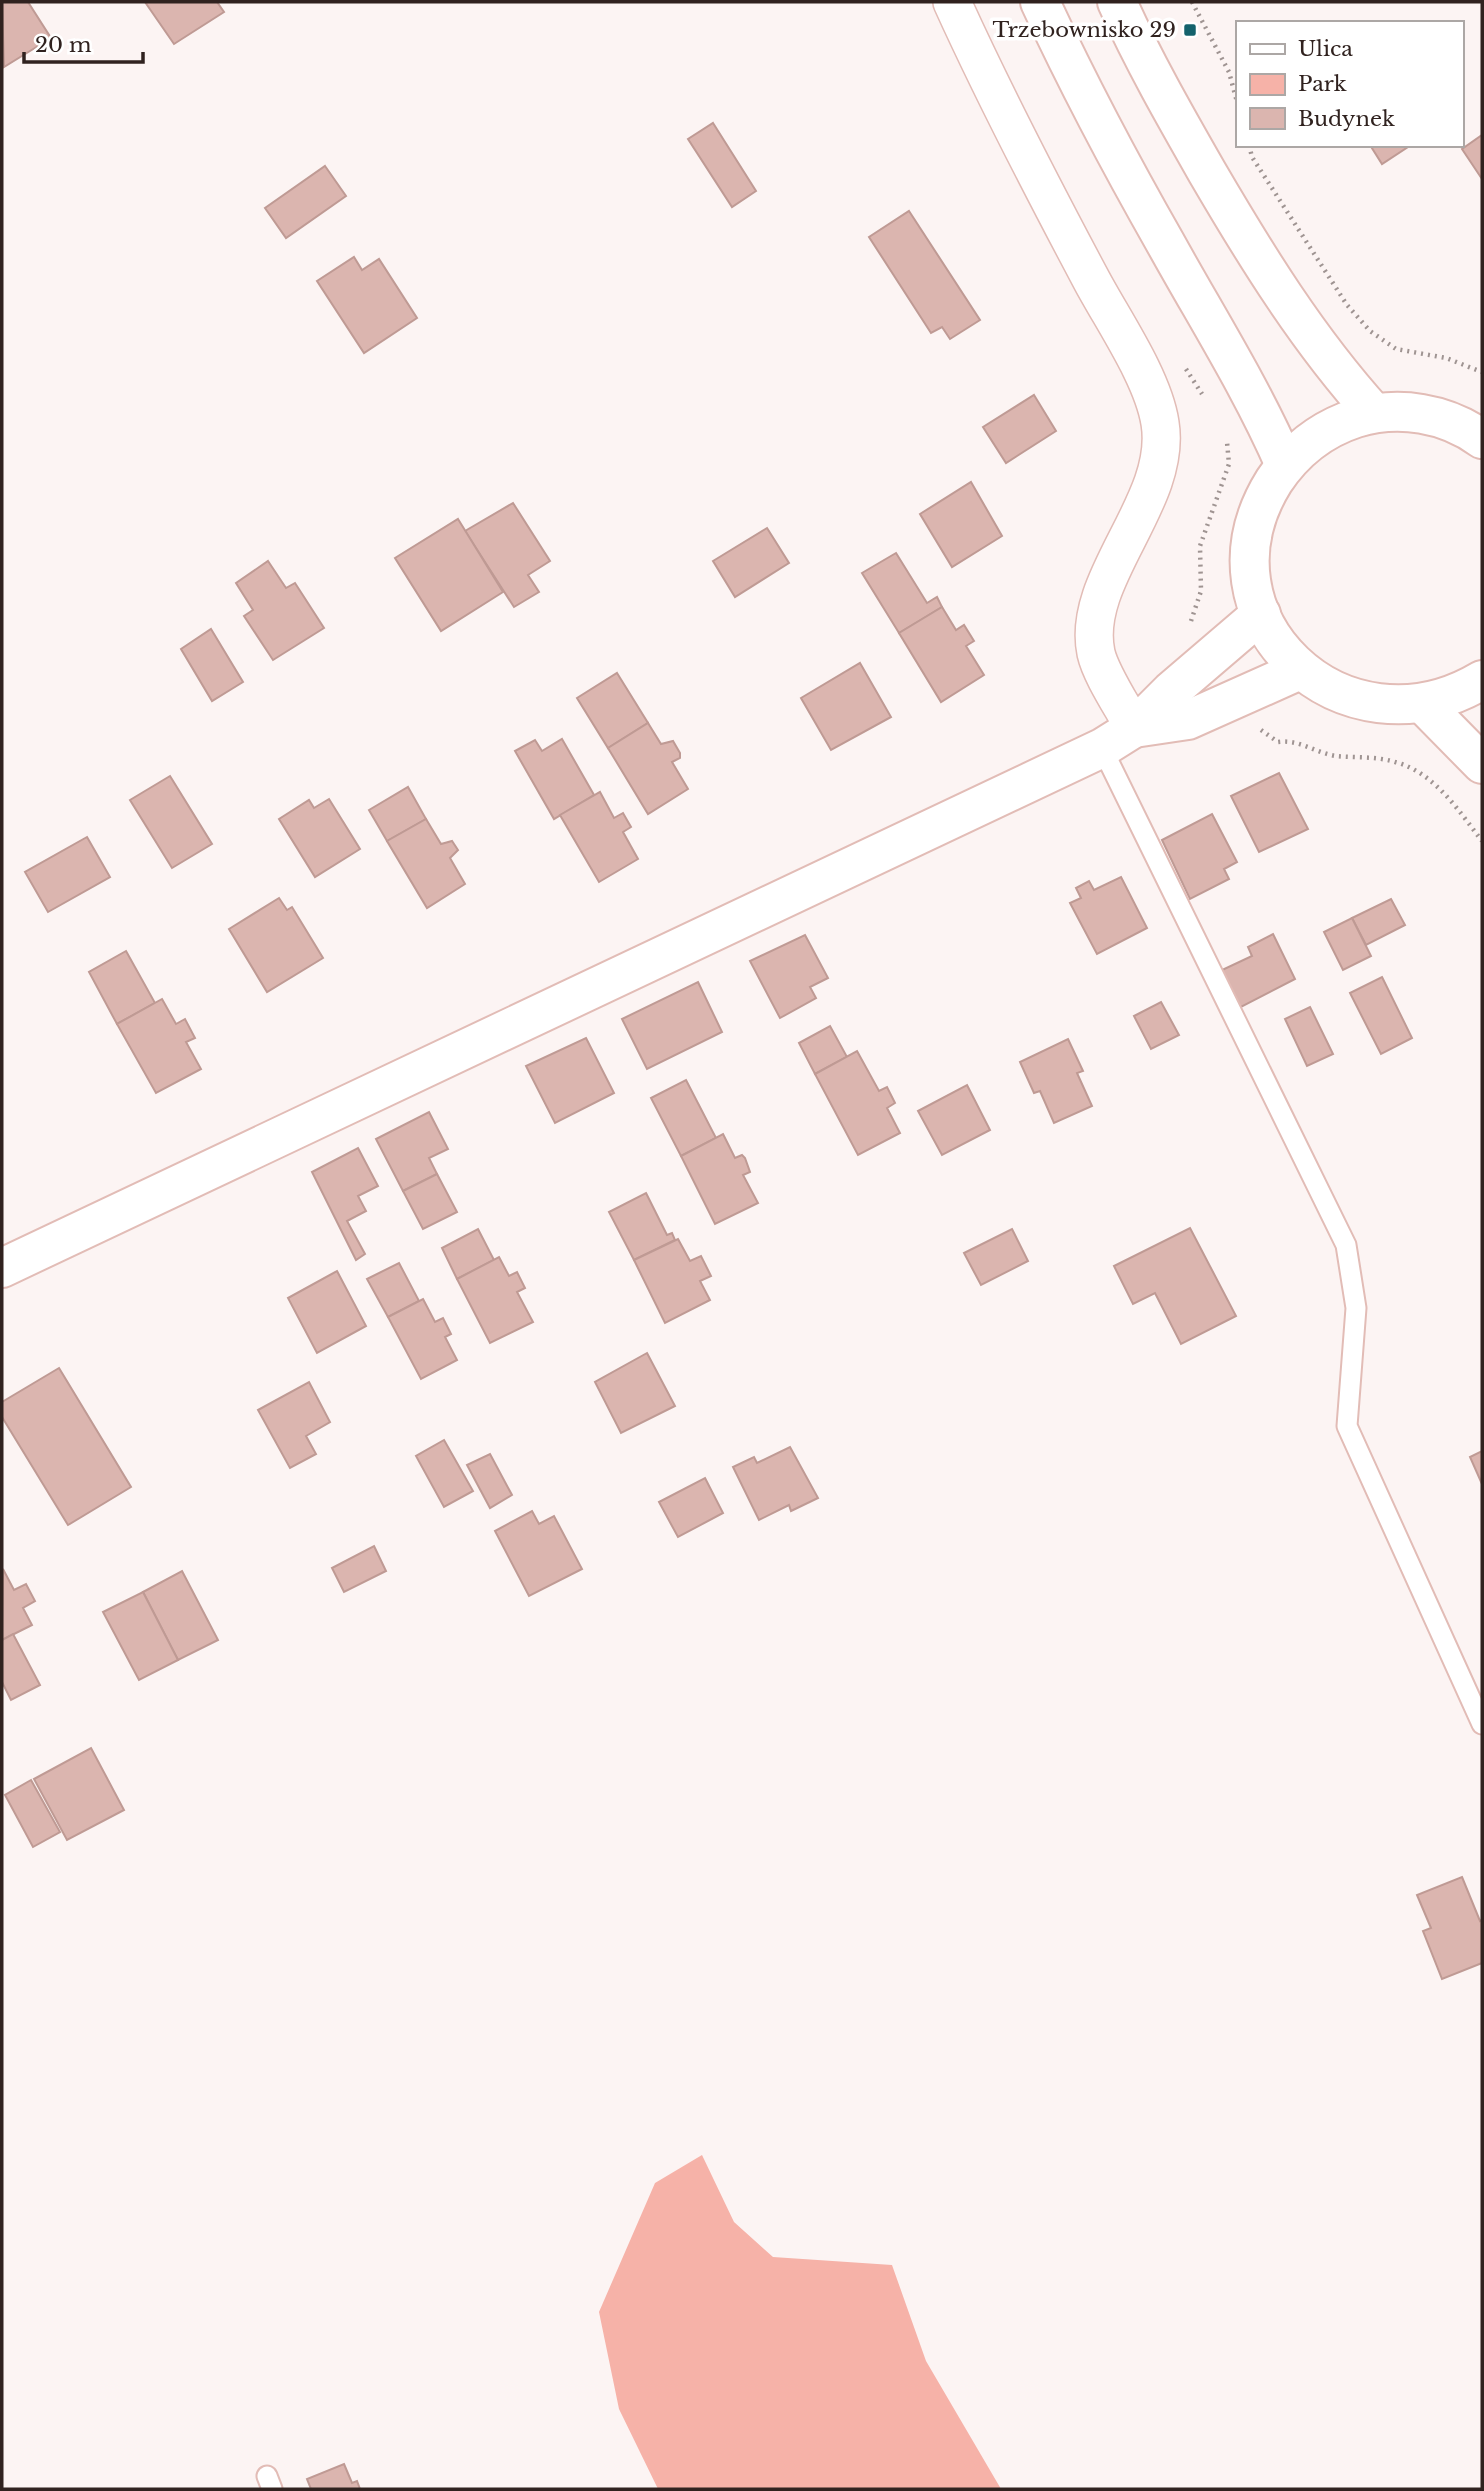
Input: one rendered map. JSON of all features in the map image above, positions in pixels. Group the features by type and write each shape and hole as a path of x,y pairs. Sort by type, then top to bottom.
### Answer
{"main road":[{"path":"1040,2 1073,73 1146,208 1259,406 1284,465"},
{"path":"1117,2 1171,110 1237,223 1335,369 1374,413"},
{"path":"1482,439 1465,427 1420,413 1374,413 1340,423 1310,441 1284,465 1264,498 1252,536 1252,576 1261,614 1277,644 1300,670 1337,693 1379,705 1423,705 1458,694 1482,680"},
{"path":"2,1268 1102,748 1134,728 1171,691 1261,614"},
{"path":"1134,728 1188,720 1300,670"},
{"path":"1423,705 1482,764"}],"street":[{"path":"952,2 1029,162 1144,380 1160,420 1163,444 1157,471 1094,615 1096,655 1134,728"}],"lane":[{"path":"1102,748 1346,1245 1356,1308 1346,1426 1482,1724"}],"path":[{"path":"1192,2 1229,72 1236,98"},
{"path":"1250,147 1252,157 1347,305 1370,331 1396,349 1446,358 1482,372"},
{"path":"1190,628 1201,591 1200,546 1229,464 1229,447 1225,436"},
{"path":"1256,725 1270,739 1279,742 1289,741 1336,756 1395,762 1415,770 1456,807 1482,841"}],"green space":[{"path":"702,2155 734,2222 773,2257 892,2265 926,2361 1001,2489 658,2489 619,2409 599,2312 655,2183"}],"building":[{"path":"2,2 28,2 51,38 4,67"},
{"path":"145,2 217,2 224,12 174,44"},
{"path":"713,123 756,191 732,207 688,139"},
{"path":"1482,135 1482,179 1462,149"},
{"path":"1371,147 1408,147 1382,164"},
{"path":"325,166 346,196 286,238 265,208"},
{"path":"909,211 980,320 950,339 942,327 931,333 869,237"},
{"path":"354,257 362,270 379,259 417,318 364,353 317,281"},
{"path":"1034,395 1056,431 1006,463 983,427"},
{"path":"971,482 1002,536 952,567 920,514"},
{"path":"513,503 550,561 528,575 539,592 514,607 465,531"},
{"path":"458,519 503,592 441,631 395,558"},
{"path":"767,528 789,563 735,597 713,561"},
{"path":"896,553 927,603 937,597 942,607 899,633 862,573"},
{"path":"268,561 286,588 295,583 324,628 273,660 244,616 253,610 236,583"},
{"path":"942,607 956,630 964,625 974,641 966,646 984,675 941,702 899,633"},
{"path":"211,629 243,682 212,701 181,649"},
{"path":"860,663 891,717 831,750 801,698"},
{"path":"617,673 648,723 608,748 577,698"},
{"path":"648,723 661,744 673,741 680,758 672,762 688,789 648,814 608,748"},
{"path":"562,739 594,795 554,819 515,751 535,740 542,751"},
{"path":"1279,773 1308,829 1259,852 1231,796"},
{"path":"170,776 212,844 172,868 130,800"},
{"path":"408,787 426,819 387,841 369,810"},
{"path":"600,792 614,818 623,813 631,827 623,832 638,859 599,882 560,815"},
{"path":"329,799 360,849 315,877 279,819 309,800 314,808"},
{"path":"1212,814 1237,862 1224,869 1229,879 1190,899 1162,840"},
{"path":"426,819 441,844 452,841 458,850 450,858 465,884 427,908 387,841"},
{"path":"87,837 110,877 48,912 25,872"},
{"path":"1121,877 1147,928 1097,954 1070,903 1081,898 1076,888 1089,881 1094,890"},
{"path":"279,898 287,910 292,907 323,958 267,992 229,929"},
{"path":"1391,899 1405,925 1366,945 1352,918"},
{"path":"1352,918 1371,956 1343,970 1324,932"},
{"path":"1273,934 1295,979 1239,1008 1220,971 1252,956 1248,947"},
{"path":"805,935 828,978 810,987 816,998 780,1018 750,961"},
{"path":"126,951 155,1003 117,1024 89,972"},
{"path":"1382,977 1412,1038 1381,1054 1350,993"},
{"path":"698,982 722,1032 647,1069 622,1019"},
{"path":"162,999 176,1024 185,1019 195,1038 186,1042 201,1069 156,1093 117,1024"},
{"path":"1161,1002 1179,1035 1151,1049 1134,1016"},
{"path":"1310,1007 1333,1054 1307,1066 1285,1019"},
{"path":"830,1026 847,1057 815,1074 799,1043"},
{"path":"586,1038 614,1093 555,1123 526,1066"},
{"path":"1068,1039 1083,1071 1077,1073 1092,1106 1054,1123 1040,1091 1034,1093 1020,1062"},
{"path":"857,1051 879,1091 887,1087 895,1103 887,1108 900,1133 858,1155 815,1074"},
{"path":"686,1080 716,1138 681,1156 651,1098"},
{"path":"967,1085 990,1130 942,1155 918,1111"},
{"path":"429,1112 448,1149 429,1158 437,1174 403,1191 376,1139"},
{"path":"723,1134 735,1158 742,1155 745,1158 750,1172 743,1175 758,1203 715,1224 681,1156"},
{"path":"358,1148 378,1186 358,1196 366,1211 347,1221 365,1254 356,1260 312,1172"},
{"path":"437,1174 457,1212 423,1229 403,1191"},
{"path":"646,1193 667,1235 672,1233 675,1240 634,1260 609,1212"},
{"path":"1190,1228 1236,1316 1181,1344 1155,1293 1133,1304 1114,1266"},
{"path":"478,1229 494,1260 457,1279 442,1248"},
{"path":"1012,1229 1028,1261 981,1285 964,1253"},
{"path":"678,1239 690,1261 701,1256 711,1276 700,1281 710,1300 665,1323 634,1260"},
{"path":"499,1257 509,1276 517,1272 525,1288 517,1292 533,1322 490,1343 457,1279"},
{"path":"399,1263 419,1301 388,1317 367,1279"},
{"path":"337,1271 366,1326 317,1353 288,1298"},
{"path":"423,1299 435,1322 443,1318 451,1334 445,1337 457,1360 421,1379 388,1317"},
{"path":"647,1353 675,1406 621,1433 595,1382"},
{"path":"59,1368 131,1487 68,1525 2,1417 2,1402"},
{"path":"309,1382 330,1422 306,1436 316,1454 290,1468 258,1410"},
{"path":"444,1440 473,1491 444,1507 416,1456"},
{"path":"790,1447 818,1498 791,1511 789,1505 759,1520 733,1467 754,1457 757,1463"},
{"path":"1482,1451 1482,1484 1470,1457"},
{"path":"490,1454 512,1495 490,1508 467,1465"},
{"path":"705,1478 723,1513 678,1537 659,1502"},
{"path":"532,1511 539,1524 554,1516 582,1569 529,1596 495,1531"},
{"path":"374,1546 386,1571 344,1592 332,1568"},
{"path":"3,1569 14,1590 26,1584 35,1601 23,1608 32,1625 2,1640"},
{"path":"182,1571 218,1640 178,1660 143,1592"},
{"path":"143,1592 178,1660 139,1680 103,1612"},
{"path":"13,1634 40,1685 11,1700 2,1682 2,1640"},
{"path":"91,1748 124,1810 67,1840 34,1779"},
{"path":"31,1780 60,1832 33,1847 5,1795"},
{"path":"1462,1877 1480,1921 1482,1920 1482,1963 1442,1979 1423,1931 1431,1928 1417,1895"},
{"path":"344,2464 352,2483 357,2481 360,2489 311,2489 307,2479"}],"place":[{"name":"Trzebownisko 29","path":"1190,30"}]}
